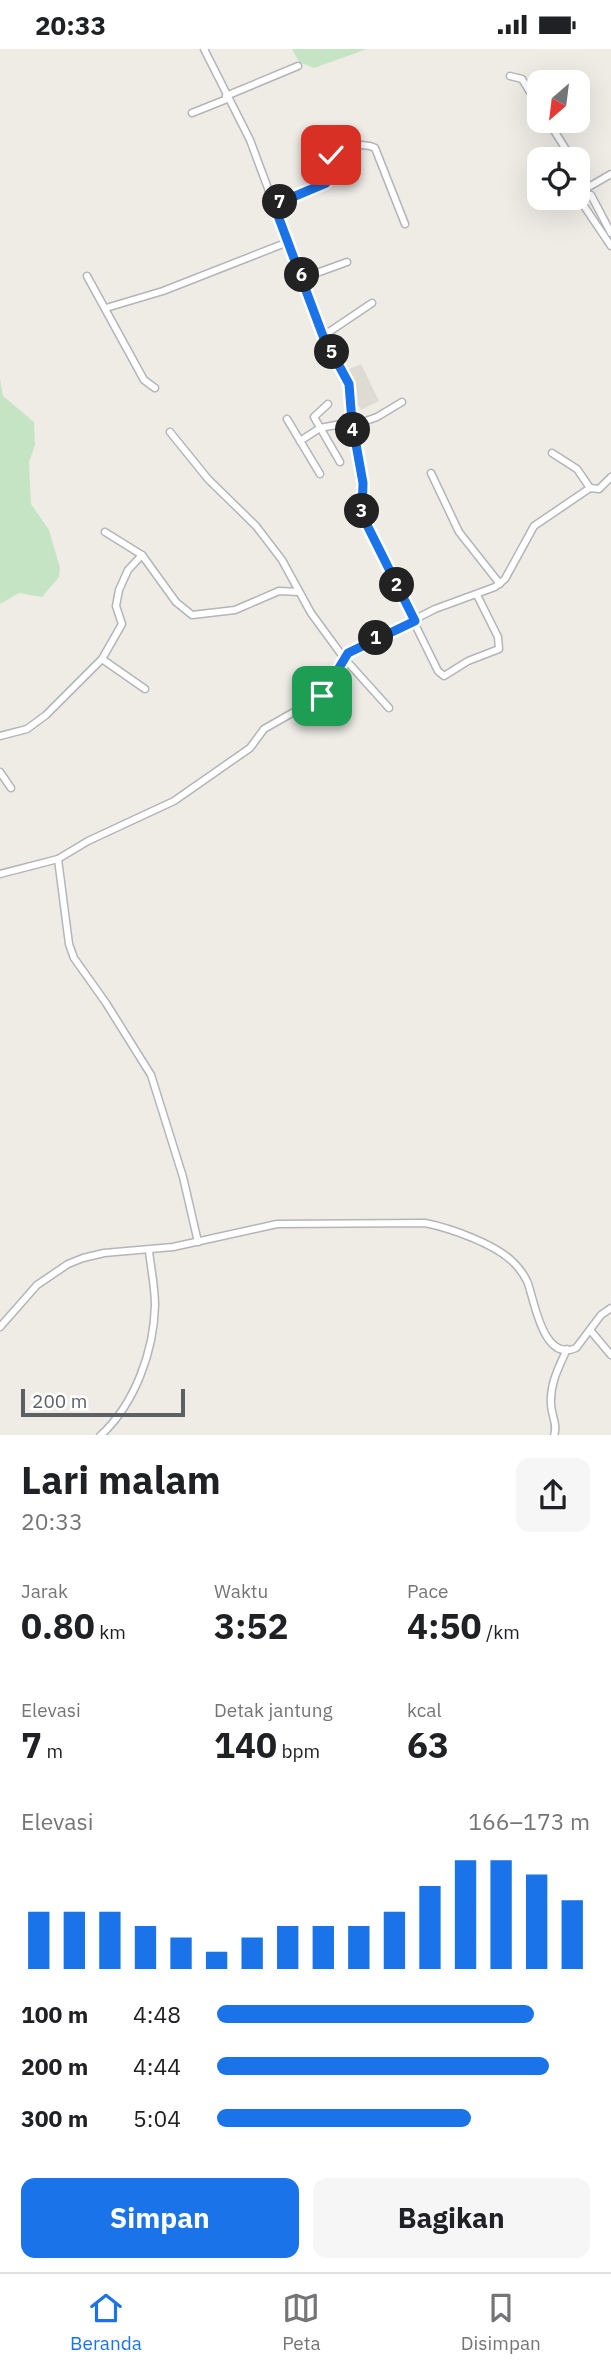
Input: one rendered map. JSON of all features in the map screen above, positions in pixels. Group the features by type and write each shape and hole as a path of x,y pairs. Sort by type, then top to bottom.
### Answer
{"street":[{"path":"204,49 250,140 323,336 349,384 352,424 363,483 362,515 438,671 447,676 464,663 499,649 498,637 477,595"},
{"path":"192,113 298,66"},
{"path":"510,76 522,79 527,87"},
{"path":"274,205 326,183 329,158 333,153 369,145 375,148 405,224"},
{"path":"590,186 611,174"},
{"path":"591,195 611,233"},
{"path":"587,210 611,246"},
{"path":"106,308 163,291 288,242"},
{"path":"303,278 347,261"},
{"path":"87,276 144,380 155,389"},
{"path":"323,336 372,303"},
{"path":"300,441 320,428 352,424 402,402"},
{"path":"328,404 314,414 340,462"},
{"path":"287,419 320,474"},
{"path":"170,432 208,479 256,526 282,560 299,592 344,658 389,708"},
{"path":"552,453 577,469 590,488"},
{"path":"431,473 447,512 459,532 500,583"},
{"path":"0,874 58,859 88,841 174,801 250,748 264,729 322,696 344,658 360,646 435,609 477,595 500,583 534,526 590,488 600,489 611,477"},
{"path":"105,532 142,555 176,602 192,615 240,609 279,591 299,592"},
{"path":"0,736 27,729 46,715 102,659 122,624 116,606 123,577 142,555"},
{"path":"102,659 145,689"},
{"path":"0,772 11,788"},
{"path":"58,859 69,944 74,958 151,1075 183,1177 198,1242"},
{"path":"0,1327 37,1285 68,1264 104,1253 149,1251 277,1224 425,1223 448,1228 513,1261 528,1282 536,1319 553,1343 567,1349 576,1348 611,1308"},
{"path":"101,1435 122,1411 145,1362 155,1302 149,1251"},
{"path":"590,1330 611,1355"},
{"path":"554,1435 557,1425 551,1405 553,1381 567,1349"}],"shaded area":[{"path":"361,364 379,401 361,410 359,406 353,409 345,371"}],"green space":[{"path":"292,49 367,49 314,68 299,62"},
{"path":"0,379 3,396 34,422 35,445 29,462 31,504 49,530 60,568 59,577 42,597 19,593 0,604"}],"route":[{"path":"322,696 348,653 415,621 362,515 363,483 352,422 349,384 323,336 274,205 326,183 331,155"}]}
